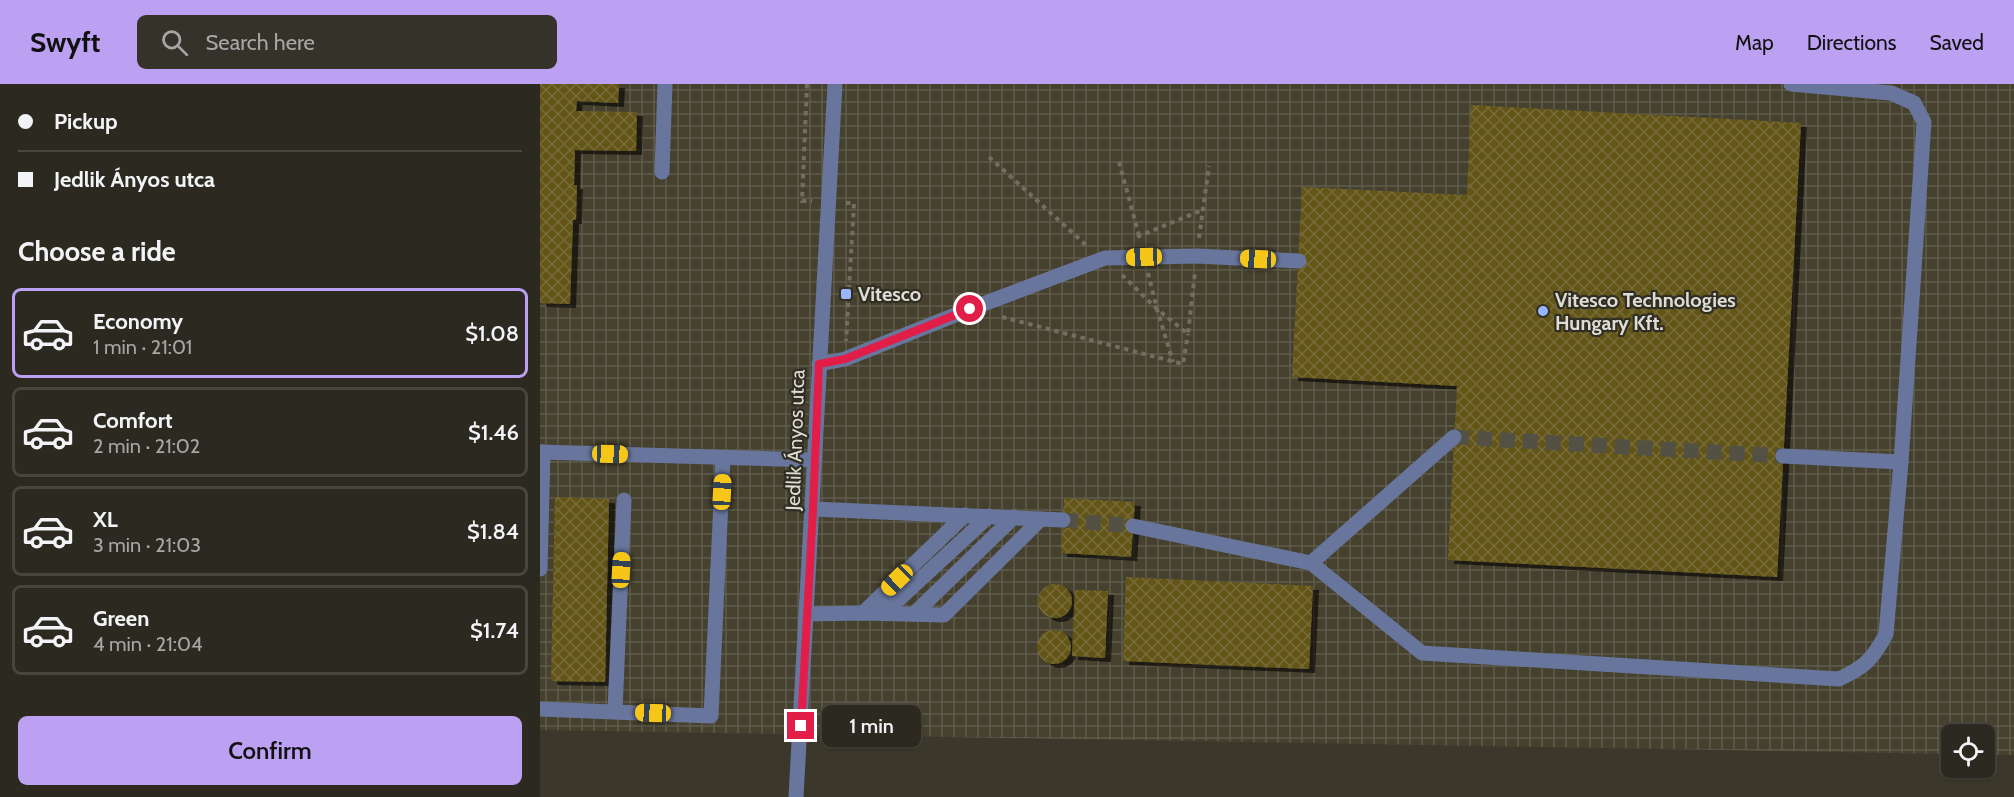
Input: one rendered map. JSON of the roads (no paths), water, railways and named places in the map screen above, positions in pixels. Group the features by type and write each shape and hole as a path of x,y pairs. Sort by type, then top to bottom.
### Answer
{"street":[{"path":"662,172 665,84"},
{"name":"Jedlik Ányos utca","path":"796,797 835,84"},
{"path":"1133,526 1311,563 1422,653 1839,679 1860,669 1875,655 1886,634 1901,462 1924,122 1914,103 1891,93 1791,84"},
{"path":"819,364 845,359 1105,258 1197,256 1299,261"},
{"path":"1311,563 1454,437"},
{"path":"540,569 541,452 814,460"},
{"path":"1783,456 1901,462"},
{"path":"540,709 711,716 723,458"},
{"path":"615,711 624,500"},
{"path":"813,509 1063,520"},
{"path":"863,613 965,515"},
{"path":"884,613 989,516"},
{"path":"914,614 1014,517"},
{"path":"807,614 944,615 1041,519"}],"tunnel":[{"path":"1454,437 1783,456"},
{"path":"1063,520 1133,526"}],"place":[{"name":"Vitesco","path":"846,294"},
{"name":"Vitesco Technologies Hungary Kft.","path":"1543,311"}]}
